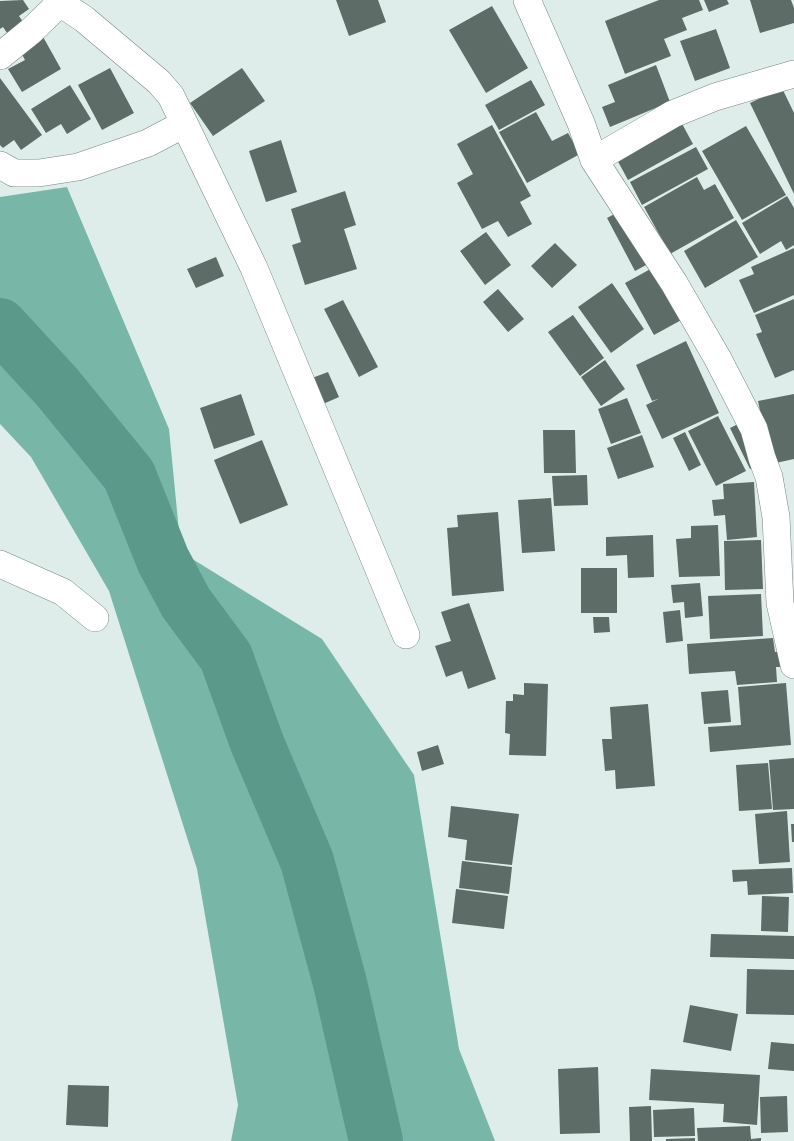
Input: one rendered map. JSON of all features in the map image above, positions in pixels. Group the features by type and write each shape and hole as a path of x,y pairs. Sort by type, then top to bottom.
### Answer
{"street":[{"path":"527,0 581,123 594,160 674,283 718,359 749,419 785,516 780,603 794,665"},
{"path":"0,56 32,32 58,2 84,19 159,82 171,96 254,268 406,635"},
{"path":"594,160 673,114 715,97 794,74"},
{"path":"0,165 14,173 78,167 148,143 184,124"},
{"path":"0,564 63,592 94,618"}],"green space":[{"path":"67,187 169,429 181,552 322,639 414,775 459,1049 495,1141 231,1141 238,1105 197,869 109,591 31,457 0,424 0,197"}],"building":[{"path":"23,0 29,9 19,16 25,25 9,36 3,27 0,29 0,1"},
{"path":"336,0 378,0 386,22 349,36"},
{"path":"659,0 699,0 703,10 682,18 687,30 664,39 671,56 625,74 605,21"},
{"path":"704,0 727,0 729,4 709,12"},
{"path":"750,0 791,0 794,8 794,23 760,33"},
{"path":"492,6 528,68 486,93 449,30"},
{"path":"716,29 730,68 695,81 680,41"},
{"path":"42,35 61,69 22,92 8,69 25,60 19,49"},
{"path":"656,65 670,102 610,127 602,107 615,102 608,85"},
{"path":"110,68 134,113 102,130 78,85"},
{"path":"242,68 265,101 213,136 190,103"},
{"path":"0,78 42,135 21,150 14,140 3,148 0,145"},
{"path":"531,80 545,105 499,130 485,105"},
{"path":"70,85 91,119 67,134 61,124 46,133 31,109"},
{"path":"782,88 794,113 794,194 750,103"},
{"path":"536,112 552,141 568,133 580,154 527,183 499,132"},
{"path":"680,120 693,144 628,180 615,156"},
{"path":"492,125 531,196 520,202 532,224 508,237 498,221 482,229 457,183 473,174 457,144"},
{"path":"746,126 786,195 742,220 702,151"},
{"path":"281,140 297,192 266,202 249,151"},
{"path":"696,147 708,169 642,205 630,182"},
{"path":"697,177 704,190 715,184 734,218 670,254 644,207"},
{"path":"345,191 356,225 344,229 357,269 305,285 292,245 301,242 291,209"},
{"path":"787,196 794,208 794,245 786,250 781,241 760,254 742,223"},
{"path":"620,211 648,264 635,271 607,218"},
{"path":"736,220 758,257 705,288 684,251"},
{"path":"486,232 511,265 485,285 460,251"},
{"path":"555,243 577,265 552,288 531,266"},
{"path":"794,248 794,295 754,313 739,280 754,274 751,267"},
{"path":"216,257 224,276 196,288 187,269"},
{"path":"656,266 685,318 654,335 625,283"},
{"path":"612,283 644,329 611,353 578,307"},
{"path":"498,289 524,319 508,332 483,302"},
{"path":"794,299 794,370 775,378 756,334 762,332 755,315"},
{"path":"343,300 378,367 359,377 324,309"},
{"path":"573,315 604,358 580,376 548,332"},
{"path":"686,341 719,413 662,439 646,405 658,399 652,401 636,365"},
{"path":"605,360 625,389 601,406 581,377"},
{"path":"328,372 339,397 323,404 312,378"},
{"path":"241,394 255,435 214,449 200,408"},
{"path":"794,394 794,459 771,464 758,401"},
{"path":"627,398 641,433 611,444 598,409"},
{"path":"718,416 746,471 716,486 688,431"},
{"path":"740,423 760,464 750,469 730,428"},
{"path":"543,430 575,430 576,473 544,473"},
{"path":"685,432 701,465 689,471 673,438"},
{"path":"642,435 654,467 618,479 607,448"},
{"path":"262,440 288,505 240,524 214,460"},
{"path":"587,475 588,505 554,506 552,476"},
{"path":"754,482 757,537 727,540 725,515 714,516 712,500 724,499 723,484"},
{"path":"551,498 555,551 522,553 518,500"},
{"path":"498,512 504,591 452,596 447,528 458,527 457,515"},
{"path":"718,525 720,576 679,577 676,539 691,538 691,526"},
{"path":"653,535 654,577 628,578 627,555 606,556 606,537"},
{"path":"761,540 763,589 725,590 724,541"},
{"path":"581,568 617,568 617,613 581,613"},
{"path":"700,583 703,616 685,618 684,602 673,603 671,585"},
{"path":"761,594 763,636 710,639 708,596"},
{"path":"469,603 496,679 468,689 462,671 446,677 435,646 451,641 441,612"},
{"path":"680,610 683,641 666,643 663,612"},
{"path":"593,617 609,617 610,632 594,633"},
{"path":"773,638 775,652 785,651 785,667 776,667 777,682 737,685 735,671 689,674 687,644"},
{"path":"524,683 548,684 546,756 509,755 510,734 505,733 506,701 513,701 513,694 524,695"},
{"path":"786,683 791,745 710,752 708,727 741,725 738,687"},
{"path":"728,690 731,722 704,724 701,692"},
{"path":"648,704 655,786 616,789 615,770 605,771 602,739 612,739 610,707"},
{"path":"438,745 444,764 422,771 417,752"},
{"path":"794,758 794,809 773,810 769,760"},
{"path":"768,763 772,809 739,811 736,765"},
{"path":"451,806 519,814 512,865 465,860 467,840 448,837"},
{"path":"787,811 790,862 759,864 755,814"},
{"path":"791,824 794,824 794,842 792,842"},
{"path":"462,861 512,867 509,894 459,888"},
{"path":"792,868 793,893 748,895 747,881 733,882 732,870"},
{"path":"456,889 508,896 504,929 452,923"},
{"path":"762,896 789,897 788,932 761,931"},
{"path":"711,934 794,936 794,959 710,957"},
{"path":"747,969 794,970 794,1015 746,1014"},
{"path":"690,1005 738,1014 731,1051 683,1042"},
{"path":"771,1042 794,1044 794,1071 768,1069"},
{"path":"598,1067 600,1133 560,1134 558,1069"},
{"path":"651,1069 760,1075 757,1125 723,1122 724,1104 649,1100"},
{"path":"68,1085 109,1086 108,1127 66,1125"},
{"path":"787,1096 788,1132 761,1133 760,1097"},
{"path":"651,1106 652,1141 630,1141 629,1107"},
{"path":"694,1108 695,1136 654,1137 653,1110"},
{"path":"750,1126 751,1139 761,1138 761,1141 698,1141 697,1128"},
{"path":"695,1138 695,1141 666,1141 666,1139"}],"waterway":[{"path":"0,325 57,387 129,475 163,560 186,603 226,657 257,743 307,861 340,983 376,1141"}]}
